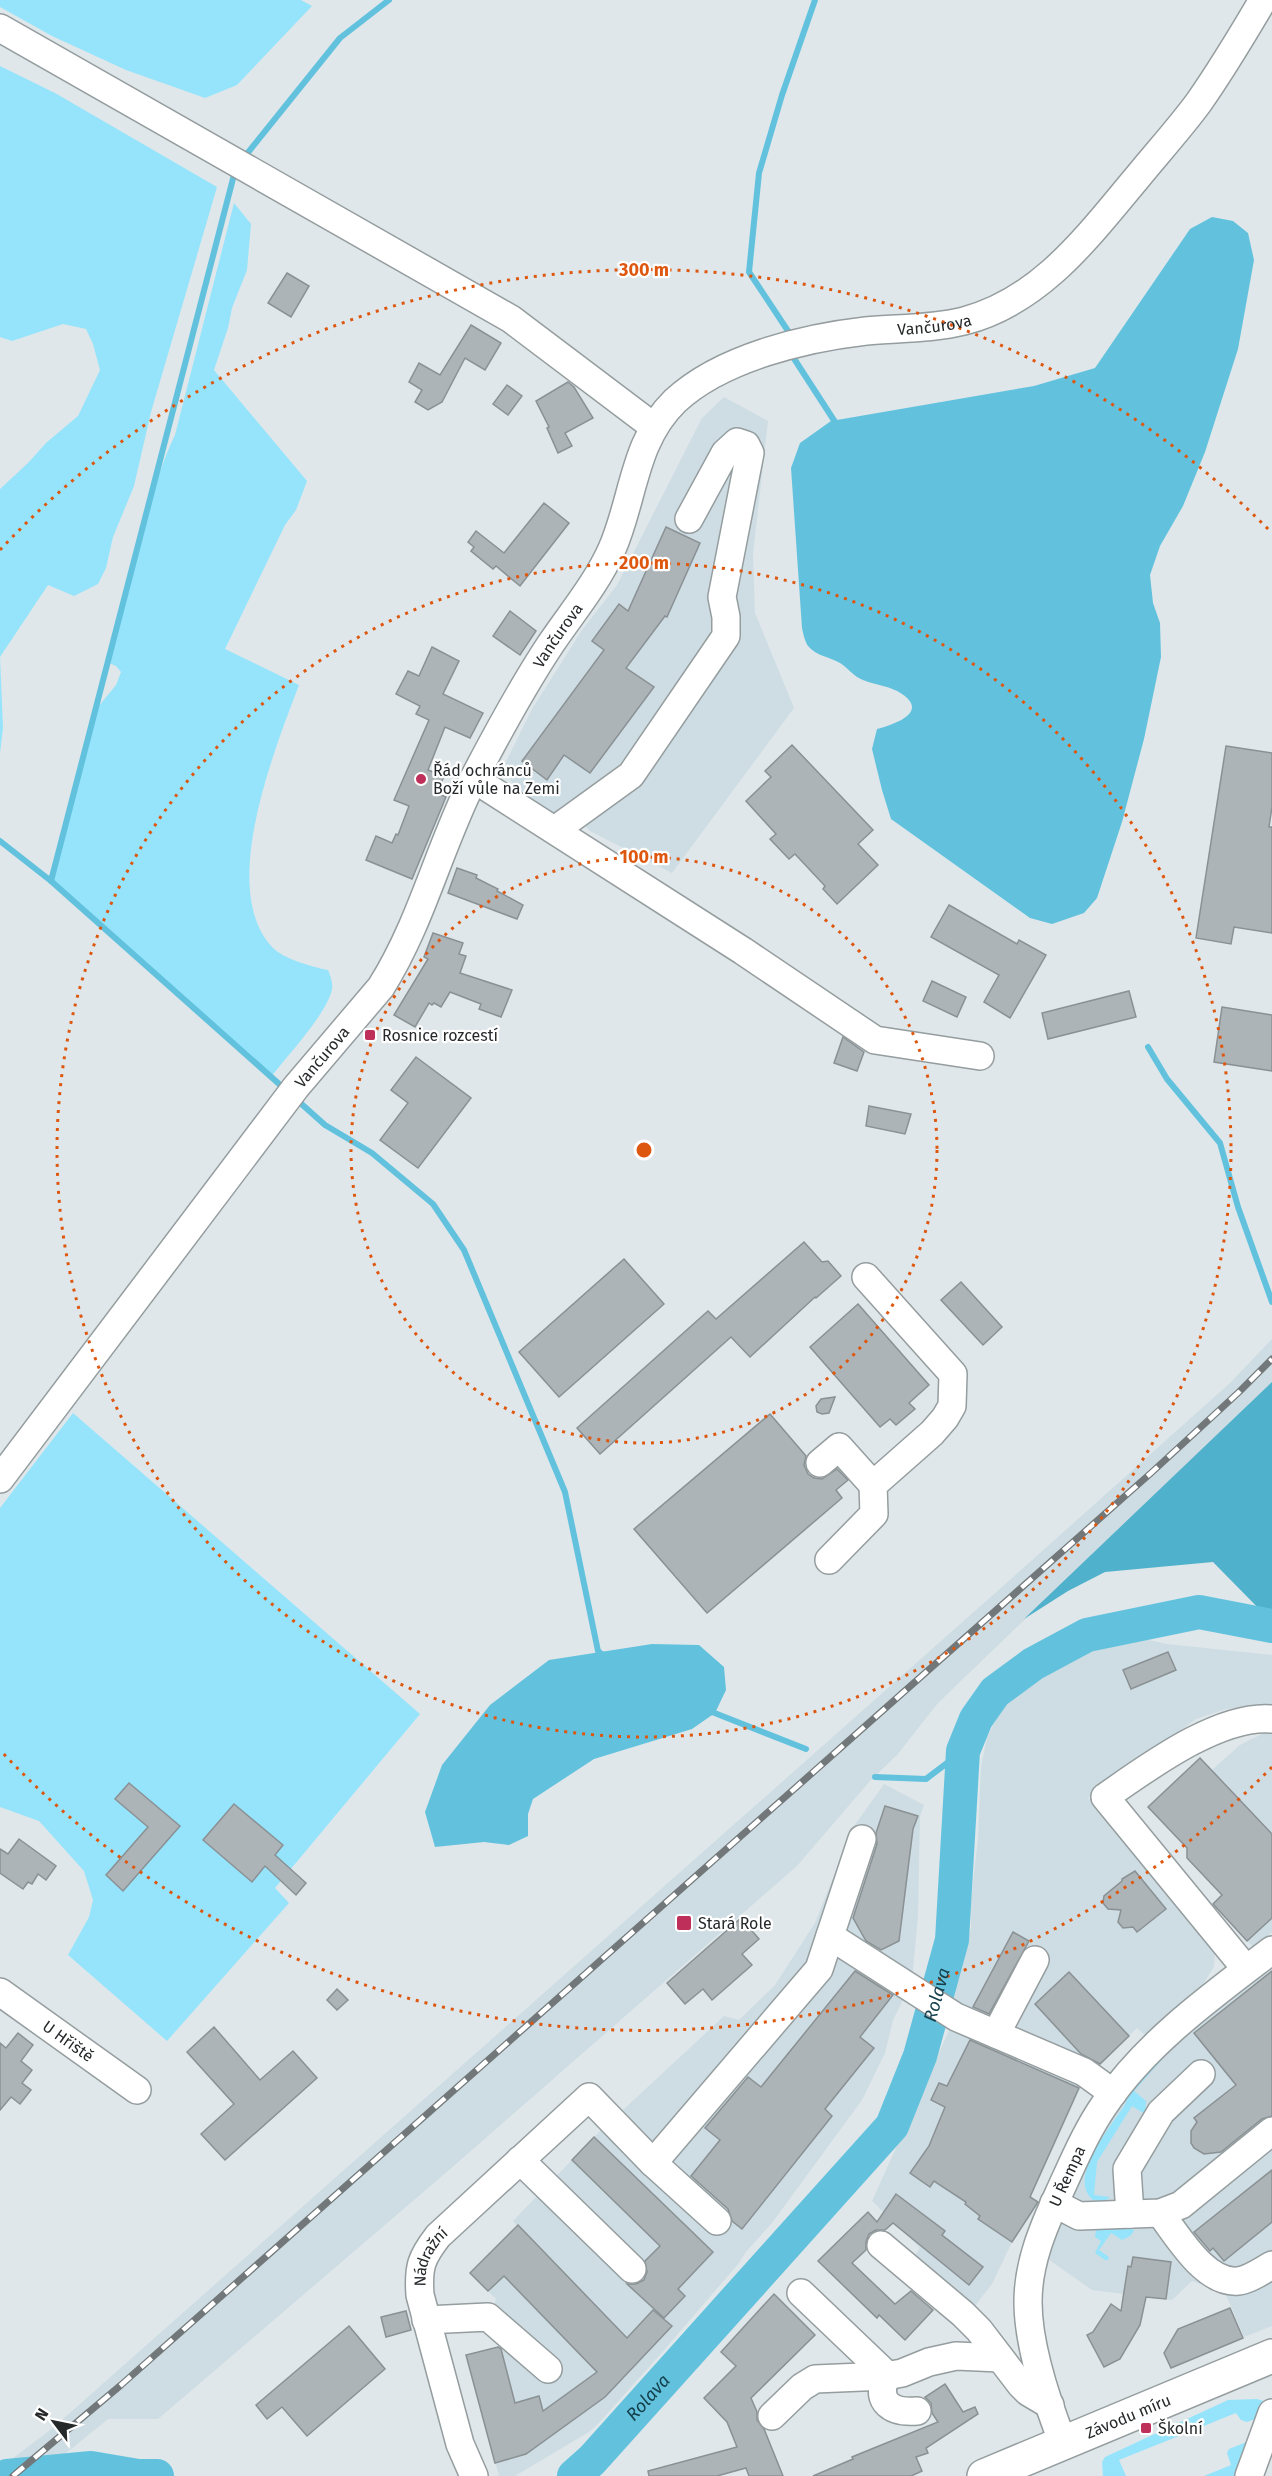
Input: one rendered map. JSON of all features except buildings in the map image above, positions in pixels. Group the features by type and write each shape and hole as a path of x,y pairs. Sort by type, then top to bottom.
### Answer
{"main road":[{"name":"Závodu míru","path":"984,2476 1272,2356"}],"street":[{"name":"Vančurova","path":"0,1479 296,1087 381,987 408,938 474,779 509,712 612,548 639,458 654,427 669,408 687,391 706,379 740,363 791,345 834,336 963,321 1003,306 1042,281 1091,233 1197,105 1263,0"},
{"path":"0,28 511,319 654,427"},
{"path":"555,830 631,775 726,636 726,617 722,597 750,453 746,445 737,442 725,453 689,519"},
{"path":"474,779 743,951 875,1040 980,1056"},
{"path":"866,1277 952,1374 954,1387 952,1406 945,1418 932,1433 873,1485"},
{"path":"820,1463 839,1447 873,1485 874,1515 829,1560"},
{"path":"1246,1969 1105,1797 1144,1770 1209,1732 1261,1718 1272,1719"},
{"path":"717,2221 653,2163 819,1970 862,1839"},
{"path":"830,1936 956,2017 1084,2072 1113,2093"},
{"name":"U Řempa","path":"1063,2443 1050,2405 1030,2328 1028,2302 1031,2270 1042,2230 1078,2150 1104,2105 1138,2062 1246,1969 1272,1950"},
{"path":"996,2034 1035,1959"},
{"name":"U Hřiště","path":"0,1992 137,2090"},
{"path":"1130,2214 1127,2169 1161,2112 1201,2074"},
{"name":"Nádražní","path":"474,2476 460,2444 420,2295 418,2274 423,2255 438,2236 589,2097 653,2163"},
{"path":"1054,2203 1079,2216 1160,2213 1181,2205 1272,2131"},
{"path":"520,2160 632,2269"},
{"path":"1160,2213 1196,2260 1218,2278 1239,2281 1272,2265"},
{"path":"881,2245 963,2314 979,2330 1028,2392 1050,2405"},
{"path":"801,2293 887,2376"},
{"path":"426,2320 488,2317 548,2368"},
{"path":"772,2416 802,2386 815,2379 887,2376 956,2356 1000,2358"},
{"path":"887,2376 882,2390 887,2404 892,2409 917,2411"},
{"path":"1249,2476 1272,2413"}],"shaded area":[{"path":"0,0 301,0 312,6 237,85 205,98 126,70 52,36 0,7"},
{"path":"0,66 55,93 217,187 151,412 134,486 113,537 106,568 98,584 74,596 48,585 0,657 0,489 46,443 78,416 100,370 86,329 63,324 12,341 0,337"},
{"path":"234,203 251,224 247,270 232,308 214,370 307,481 296,510 285,525 225,649 299,685 265,781 250,856 250,891 257,923 273,948 306,965 328,970 332,984 327,1003 320,1014 270,1078 48,880 98,707 116,685 121,672 109,663 118,618 154,489 175,435"},
{"path":"1212,217 1233,221 1248,233 1254,260 1238,349 1205,452 1183,506 1160,546 1150,575 1153,603 1160,623 1161,657 1144,739 1122,822 1097,898 1084,913 1052,924 1030,918 891,819 872,749 877,729 906,717 912,707 910,701 898,691 860,679 840,663 815,652 807,644 802,628 791,468 800,443 831,421 1034,386 1095,368 1190,229"},
{"path":"724,397 768,421 753,554 755,613 794,708 672,873 590,831 572,813 557,815 514,787 504,766 532,709 582,630 617,585 702,418"},
{"path":"0,657 3,728 0,753"},
{"path":"1272,1339 1272,1382 938,1703 897,1755 870,1781 797,1866 441,2177 158,2419 108,2419 38,2476 0,2476 0,2468 54,2427 1011,1579 1230,1383"},
{"path":"1272,1382 1272,1622 1213,1562 1105,1572 1068,1591 1024,1619"},
{"path":"73,1413 420,1714 275,1888 289,1903 167,2041 68,1955 89,1917 93,1900 84,1871 39,1821 0,1807 0,1508"},
{"path":"1139,1638 1167,1644 1272,1655 1272,1705 1226,1709 1196,1719 1088,1798 1215,1950 1214,1967 1199,1990 1147,2037 1137,2028 1095,2068 1081,2087 1031,2197 1039,2203 1012,2242 992,2284 974,2307 911,2261 920,2248 872,2201 957,2013 952,1985 971,1929 981,1767 987,1737 1013,1695 1027,1683 1071,1658 1103,1645"},
{"path":"652,1644 699,1645 724,1667 726,1690 715,1713 692,1729 594,1759 533,1799 528,1814 528,1836 509,1845 484,1842 435,1847 425,1812 442,1765 490,1705 549,1660"},
{"path":"1272,1729 1272,1932 1254,1948 1213,1905 1222,1896 1188,1859 1187,1849 1148,1807 1200,1758 1212,1770 1240,1745"},
{"path":"884,1784 924,1805 920,1816 918,1915 912,1982 893,2020 885,2053 862,2100 772,2223 598,2424 589,2432 515,2476 499,2476 466,2355 500,2346 491,2314 496,2299 470,2273 517,2226 513,2221 594,2137 724,2016 739,2020 775,1985 815,1923 854,1826"},
{"path":"1272,1969 1272,2326 1244,2337 1224,2290 1216,2290 1192,2281 1172,2300 1092,2290 1048,2259 1052,2240 1109,2112 1161,2051"},
{"path":"1173,2047 1134,2091 1146,2101 1145,2114 1132,2106 1097,2162 1094,2195 1110,2197 1104,2202 1093,2200 1086,2190 1085,2179 1093,2153 1124,2106 1132,2085"},
{"path":"1129,2224 1134,2231 1130,2236 1122,2240 1111,2233 1099,2250 1109,2257 1108,2260 1095,2253 1101,2241 1095,2237 1096,2230"},
{"path":"1257,2399 1263,2401 1258,2418 1247,2422 1241,2420 1236,2413 1119,2460 1126,2476 1103,2476 1102,2462 1105,2457 1228,2400"},
{"path":"1249,2441 1235,2476 1204,2476 1231,2465 1227,2453 1229,2449"}],"waterway":[{"path":"242,160 340,38 389,0"},
{"path":"790,334 749,272 759,173 782,95 815,0"},
{"path":"51,881 235,171"},
{"path":"793,357 837,425"},
{"path":"0,841 51,881 287,1091"},
{"path":"1148,1047 1167,1079 1220,1143 1238,1207 1272,1302"},
{"path":"297,1100 325,1125 372,1153 433,1204 464,1250 565,1492 598,1651 603,1655"},
{"name":"Rolava","path":"574,2476 592,2460 892,2126 920,2056 952,1940 963,1751 976,1719 995,1692 1033,1664 1087,1635 1199,1612 1272,1626"},
{"path":"707,1710 806,1749"},
{"path":"875,1777 926,1779 963,1751"},
{"name":"Rolava","path":"7,2476 91,2468 138,2476 157,2476"}],"railway":[{"path":"13,2476 121,2385 1151,1473 1272,1359"}],"place":[{"name":"Řád ochránců Boží vůle na Zemi","path":"421,779"},
{"name":"Rosnice rozcestí","path":"370,1035"},
{"name":"Stará Role","path":"684,1923"},
{"name":"Školní","path":"1146,2428"}]}
